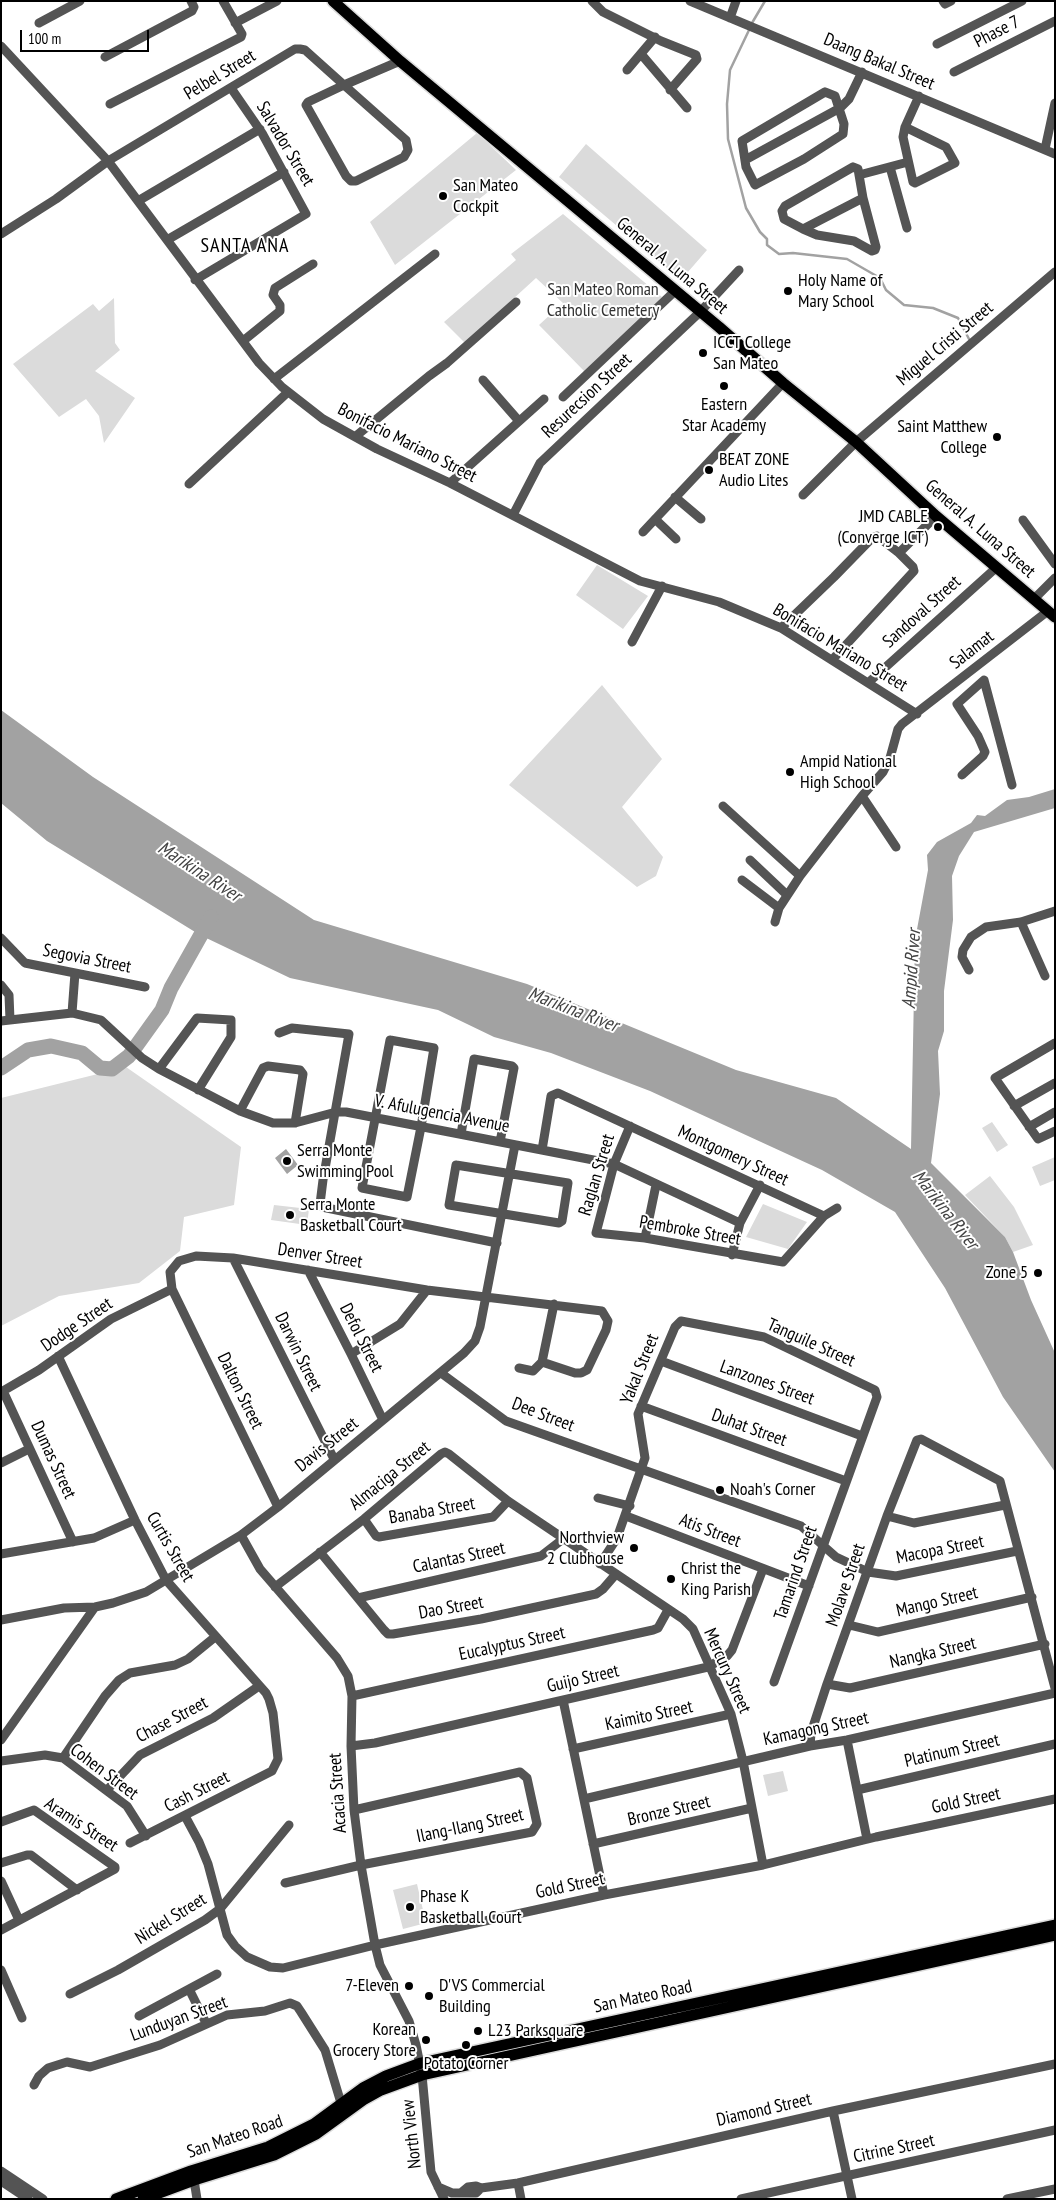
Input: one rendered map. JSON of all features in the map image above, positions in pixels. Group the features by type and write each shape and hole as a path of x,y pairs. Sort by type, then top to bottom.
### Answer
{"main road":[{"name":"General A. Luna Street","path":"333,1 400,61 674,292 856,442 936,516 997,566 1051,614"},
{"name":"San Mateo Road","path":"143,2199 194,2180 274,2155 296,2145 316,2134 363,2100 422,2069 1055,1924"},
{"name":"San Mateo Road","path":"116,2199 191,2171 268,2147 300,2132 356,2092 386,2076 1055,1935"}],"street":[{"path":"39,23 80,1"},
{"path":"105,57 192,11 194,6 191,1"},
{"path":"110,104 240,37 242,34 223,1"},
{"path":"235,23 277,1"},
{"path":"592,1 603,12 696,55 697,57 670,90"},
{"name":"Daang Bakal Street","path":"690,1 1055,154"},
{"path":"730,18 736,1"},
{"path":"943,1 945,4 950,1"},
{"path":"937,44 1022,1"},
{"name":"Phase 7","path":"954,72 1055,21"},
{"path":"627,70 655,37"},
{"name":"Bonifacio Mariano Street","path":"1,46 108,161 195,280 274,379 323,419 377,449 450,483 640,581 719,602 781,628 917,714"},
{"name":"Pelbel Street","path":"1,234 56,199 108,161 295,50 300,49 305,50 344,85 406,140 408,150 404,157 356,181 351,181 346,176 306,105 308,102 344,85 400,61"},
{"path":"641,54 687,108"},
{"path":"745,160 840,108 849,99 862,72"},
{"name":"Salvador Street","path":"195,280 304,217 306,210 260,129 231,88"},
{"path":"825,92 835,96 840,108 844,124 843,134 804,159 757,185 753,183 742,144 745,138 825,92"},
{"path":"905,128 946,147 955,161 954,164 915,183 913,182 903,137 905,128 919,96"},
{"path":"1045,150 1055,103"},
{"path":"138,201 260,129"},
{"path":"859,175 908,162"},
{"path":"853,167 858,169 863,198 869,215 875,250 854,241 817,235 784,219 782,211 785,206 853,167"},
{"path":"890,167 906,228"},
{"path":"167,240 284,172"},
{"path":"803,229 863,198"},
{"path":"274,379 434,254"},
{"path":"243,342 280,311 280,305 273,294 275,288 313,264"},
{"name":"Resurecsion Street","path":"513,515 540,463 700,312 739,270"},
{"name":"Miguel Cristi Street","path":"803,495 856,442 1055,272"},
{"path":"563,397 674,292"},
{"path":"356,436 447,363 516,302"},
{"path":"483,380 518,420"},
{"path":"643,532 783,383"},
{"path":"189,484 288,392"},
{"path":"450,483 518,420 544,399"},
{"path":"675,497 701,518"},
{"path":"899,553 936,516"},
{"path":"655,519 676,539"},
{"path":"1023,520 1055,564"},
{"path":"781,628 834,578 873,537 877,536 913,567 912,574 832,660"},
{"name":"Sandoval Street","path":"869,682 997,566"},
{"path":"1034,599 1055,578"},
{"path":"632,642 662,586"},
{"name":"Salamat","path":"775,922 779,908 800,876 883,772 890,758 898,729 902,724 1051,614"},
{"path":"976,668 984,680 1012,785"},
{"path":"962,774 983,756 985,752 978,736 957,704 984,680"},
{"path":"862,796 896,847"},
{"path":"723,806 800,876"},
{"path":"750,860 787,896"},
{"path":"742,880 779,908"},
{"path":"969,970 962,957 963,950 971,937 986,927 1021,922 1055,911"},
{"path":"1021,922 1045,976"},
{"name":"Segovia Street","path":"2,941 25,963 146,988"},
{"path":"1,985 9,995 6,1021 72,1013 75,973"},
{"name":"V. Afulugencia Avenue","path":"72,1013 101,1020 142,1058 198,1090 240,1111 273,1124 295,1123 336,1112 421,1126 614,1164 740,1223"},
{"path":"159,1068 197,1018 231,1020 231,1037 198,1090"},
{"path":"279,1033 292,1028 349,1034 320,1204 325,1208 497,1243"},
{"path":"390,1040 434,1048 407,1197 362,1188 376,1118 390,1040"},
{"path":"1055,1043 995,1079 1040,1140 1055,1131"},
{"path":"461,1134 474,1059 512,1066 514,1068 500,1142"},
{"path":"240,1111 264,1068 268,1066 300,1070 303,1074 295,1123"},
{"path":"1014,1106 1055,1083"},
{"name":"Montgomery Street","path":"542,1150 551,1096 554,1093 558,1093 824,1216"},
{"path":"1029,1127 1055,1112"},
{"name":"Raglan Street","path":"596,1233 614,1164 630,1126"},
{"name":"Davis Street","path":"1,1620 64,1608 95,1606 130,1598 146,1592 240,1535 278,1507 334,1459 441,1373 475,1341 486,1296 516,1145"},
{"path":"456,1165 510,1174 568,1183 562,1221 559,1224 449,1205 456,1165"},
{"path":"645,1238 656,1185"},
{"path":"732,1255 740,1223 760,1185"},
{"path":"824,1216 837,1208"},
{"name":"Pembroke Street","path":"596,1233 645,1238 779,1262 786,1260 824,1216"},
{"name":"Denver Street","path":"172,1289 170,1272 179,1261 196,1256 233,1258 428,1290 602,1311 608,1321 606,1330 588,1370 581,1374 575,1373 542,1362"},
{"name":"Darwin Street","path":"233,1258 334,1459"},
{"name":"Defol Street","path":"308,1270 352,1354 383,1420"},
{"name":"Dodge Street","path":"2,1392 23,1381 111,1319 172,1289"},
{"name":"Dalton Street","path":"172,1289 278,1507"},
{"path":"352,1354 400,1324 428,1290"},
{"path":"519,1368 533,1371 542,1362 554,1304"},
{"name":"Tanguile Street","path":"675,1327 681,1321 764,1338 875,1390"},
{"name":"Yakal Street","path":"600,1564 618,1538 630,1506 642,1468 645,1451 638,1414 675,1327"},
{"name":"Curtis Street","path":"58,1356 166,1580 259,1686 272,1705 278,1752 275,1766"},
{"name":"Lanzones Street","path":"660,1361 862,1436"},
{"name":"Dee Street","path":"441,1373 506,1421 801,1526 823,1546"},
{"name":"Tamarind Street","path":"774,1682 877,1397 875,1390"},
{"name":"Dumas Street","path":"2,1392 73,1542"},
{"name":"Duhat Street","path":"641,1406 846,1481"},
{"name":"Molave Street","path":"810,1746 811,1733 915,1442 921,1439 1000,1481 1005,1505"},
{"path":"1,1463 29,1448"},
{"name":"Almaciga Street","path":"275,1587 364,1519 445,1452 508,1501 600,1564"},
{"path":"598,1498 630,1506"},
{"name":"Banaba Street","path":"364,1519 379,1537 493,1517 508,1501"},
{"path":"887,1516 914,1523 1005,1505 1032,1597 1055,1688"},
{"name":"Atis Street","path":"626,1516 810,1586"},
{"path":"1,1554 73,1542 106,1534 136,1520"},
{"name":"Acacia Street","path":"240,1535 253,1558 275,1587 344,1668 348,1676 352,1696 351,1746 354,1810 361,1865 375,1945 380,1966 409,2022 422,2069"},
{"name":"Calantas Street","path":"358,1598 541,1556 563,1539"},
{"name":"Macopa Street","path":"823,1546 836,1557 868,1572 896,1576 1017,1551"},
{"name":"Dao Street","path":"320,1552 388,1634 481,1619 596,1594 616,1574"},
{"name":"Mercury Street","path":"600,1564 693,1629 708,1667 725,1698 731,1714 743,1761 763,1865"},
{"name":"Guijo Street","path":"351,1746 375,1744 708,1667 727,1656 732,1650 762,1569"},
{"name":"Mango Street","path":"849,1625 878,1632 1032,1597"},
{"path":"1,1740 95,1606"},
{"name":"Eucalyptus Street","path":"352,1696 653,1630 658,1628 668,1610"},
{"path":"63,1758 105,1696 119,1680 130,1673 176,1665 188,1659 215,1636"},
{"name":"Nangka Street","path":"828,1684 850,1688 1044,1644"},
{"name":"Chase Street","path":"107,1790 140,1755 213,1718 259,1686"},
{"name":"Kamagong Street","path":"584,1799 743,1761 1055,1693"},
{"path":"563,1700 604,1896"},
{"name":"Kaimito Street","path":"573,1749 731,1714"},
{"path":"846,1740 867,1839"},
{"name":"Platinum Street","path":"857,1790 1055,1744"},
{"name":"Cohen Street","path":"1,1761 45,1754 52,1754 63,1758 127,1806 146,1836"},
{"name":"Cash Street","path":"130,1843 264,1776 275,1766"},
{"name":"Ilang-Ilang Street","path":"354,1810 520,1772 527,1778 537,1824 532,1832 361,1865"},
{"name":"Gold Street","path":"185,1816 204,1853 225,1929 234,1946 247,1957 270,1967 283,1968 375,1945 604,1896 763,1865 867,1839 1055,1799"},
{"name":"Bronze Street","path":"593,1844 752,1808"},
{"name":"Aramis Street","path":"1,1822 34,1810 114,1867 114,1871 77,1890"},
{"name":"Nickel Street","path":"70,1994 158,1948 205,1920 220,1908 290,1826"},
{"path":"1,1863 29,1855 77,1890 1,1930"},
{"path":"286,1884 361,1865"},
{"path":"1,1881 20,1920"},
{"path":"1,1970 22,2018"},
{"path":"139,2016 217,1974"},
{"path":"189,1989 206,2023"},
{"name":"Lunduyan Street","path":"34,2085 39,2076 48,2068 67,2062 90,2067 160,2045 227,2015 265,2011 290,2003 297,2006 325,2050 341,2103"},
{"name":"Diamond Street","path":"438,2187 450,2197 468,2187 476,2186 481,2188 518,2183 833,2111 1055,2064"},
{"name":"North View","path":"422,2069 430,2162 434,2181 438,2187"},
{"path":"833,2111 852,2199"},
{"name":"Citrine Street","path":"741,2199 1055,2130"},
{"path":"1,2171 28,2199"},
{"path":"194,2180 197,2199"},
{"path":"1,2181 43,2199"},
{"path":"518,2183 521,2199"},
{"path":"1007,2199 1055,2189"}],"green space":[{"name":"San Mateo Cockpit","path":"477,133 516,170 395,265 370,222"},
{"name":"San Mateo Roman Catholic Cemetery","path":"586,144 707,250 681,280 559,177"},
{"name":"San Mateo Roman Catholic Cemetery","path":"563,214 662,297 587,374 539,325 563,303 536,278 465,343 444,322 516,260 511,254"},
{"path":"114,298 115,343 120,350 95,371 135,398 104,443 99,416 86,399 59,417 13,364 93,304 99,311"},
{"path":"597,565 648,596 623,629 576,595"},
{"path":"602,685 662,759 622,807 663,857 656,876 637,887 509,785"},
{"path":"126,1067 241,1147 234,1205 184,1217 180,1251 139,1283 59,1296 1,1326 1,1098"},
{"path":"992,1122 1008,1145 997,1152 982,1128"},
{"path":"1055,1157 1055,1180 1040,1186 1032,1167"},
{"path":"990,1176 1014,1207 1033,1245 1013,1252 1005,1237 965,1195"},
{"path":"763,1204 807,1222 788,1249 746,1237"},
{"name":"Serra Monte Basketball Court","path":"274,1205 309,1209 307,1225 271,1220"},
{"path":"783,1771 788,1791 768,1796 763,1775"},
{"name":"Phase K Basketball Court","path":"417,1884 426,1923 403,1929 393,1890"}],"water":[{"name":"Marikina River","path":"1,710 93,777 314,920 527,984 736,1070 836,1098 911,1149 915,940 928,870 927,855 937,842 971,823 977,815 985,816 1007,800 1029,797 1055,789 1055,808 974,832 959,856 952,876 953,920 944,991 944,1031 938,1051 940,1094 931,1163 1005,1237 1055,1353 1055,1472 1003,1397 945,1288 895,1212 822,1170 650,1091 551,1053 494,1037 438,1010 290,978 200,935 47,841 1,803"},
{"name":"Serra Monte Swimming Pool","path":"286,1149 298,1165 287,1174 275,1158"}],"waterway":[{"path":"752,23 765,1"},
{"path":"750,28 730,70 727,104 728,139 746,208 760,232 767,239 767,245 779,254 793,253 847,259 880,278 886,290 904,305 933,308 958,318 969,339"},
{"path":"1,1068 28,1050 51,1046 82,1053 100,1068 112,1069 129,1056 162,1010 171,988 211,917"}],"place":[{"name":"San Mateo Cockpit","path":"443,196"},
{"name":"Holy Name of Mary School","path":"788,291"},
{"name":"ICCT College San Mateo","path":"703,353"},
{"name":"Eastern Star Academy","path":"724,386"},
{"name":"Saint Matthew College","path":"997,437"},
{"name":"BEAT ZONE Audio Lites","path":"709,470"},
{"name":"JMD CABLE (Converge ICT)","path":"938,527"},
{"name":"Ampid National High School","path":"790,772"},
{"name":"Serra Monte Swimming Pool","path":"287,1161"},
{"name":"Serra Monte Basketball Court","path":"290,1215"},
{"name":"Zone 5","path":"1038,1273"},
{"name":"Noah's Corner","path":"720,1490"},
{"name":"Northview 2 Clubhouse","path":"634,1548"},
{"name":"Christ the King Parish","path":"671,1579"},
{"name":"Phase K Basketball Court","path":"410,1907"},
{"name":"7-Eleven","path":"409,1986"},
{"name":"D'VS Commercial Building","path":"429,1996"},
{"name":"L23 Parksquare","path":"478,2031"},
{"name":"Korean Grocery Store","path":"426,2040"},
{"name":"Potato Corner","path":"466,2045"}],"district":[{"name":"SANTA ANA","path":"245,246"}],"water label":[{"name":"Ampid River","path":"912,969"}]}
